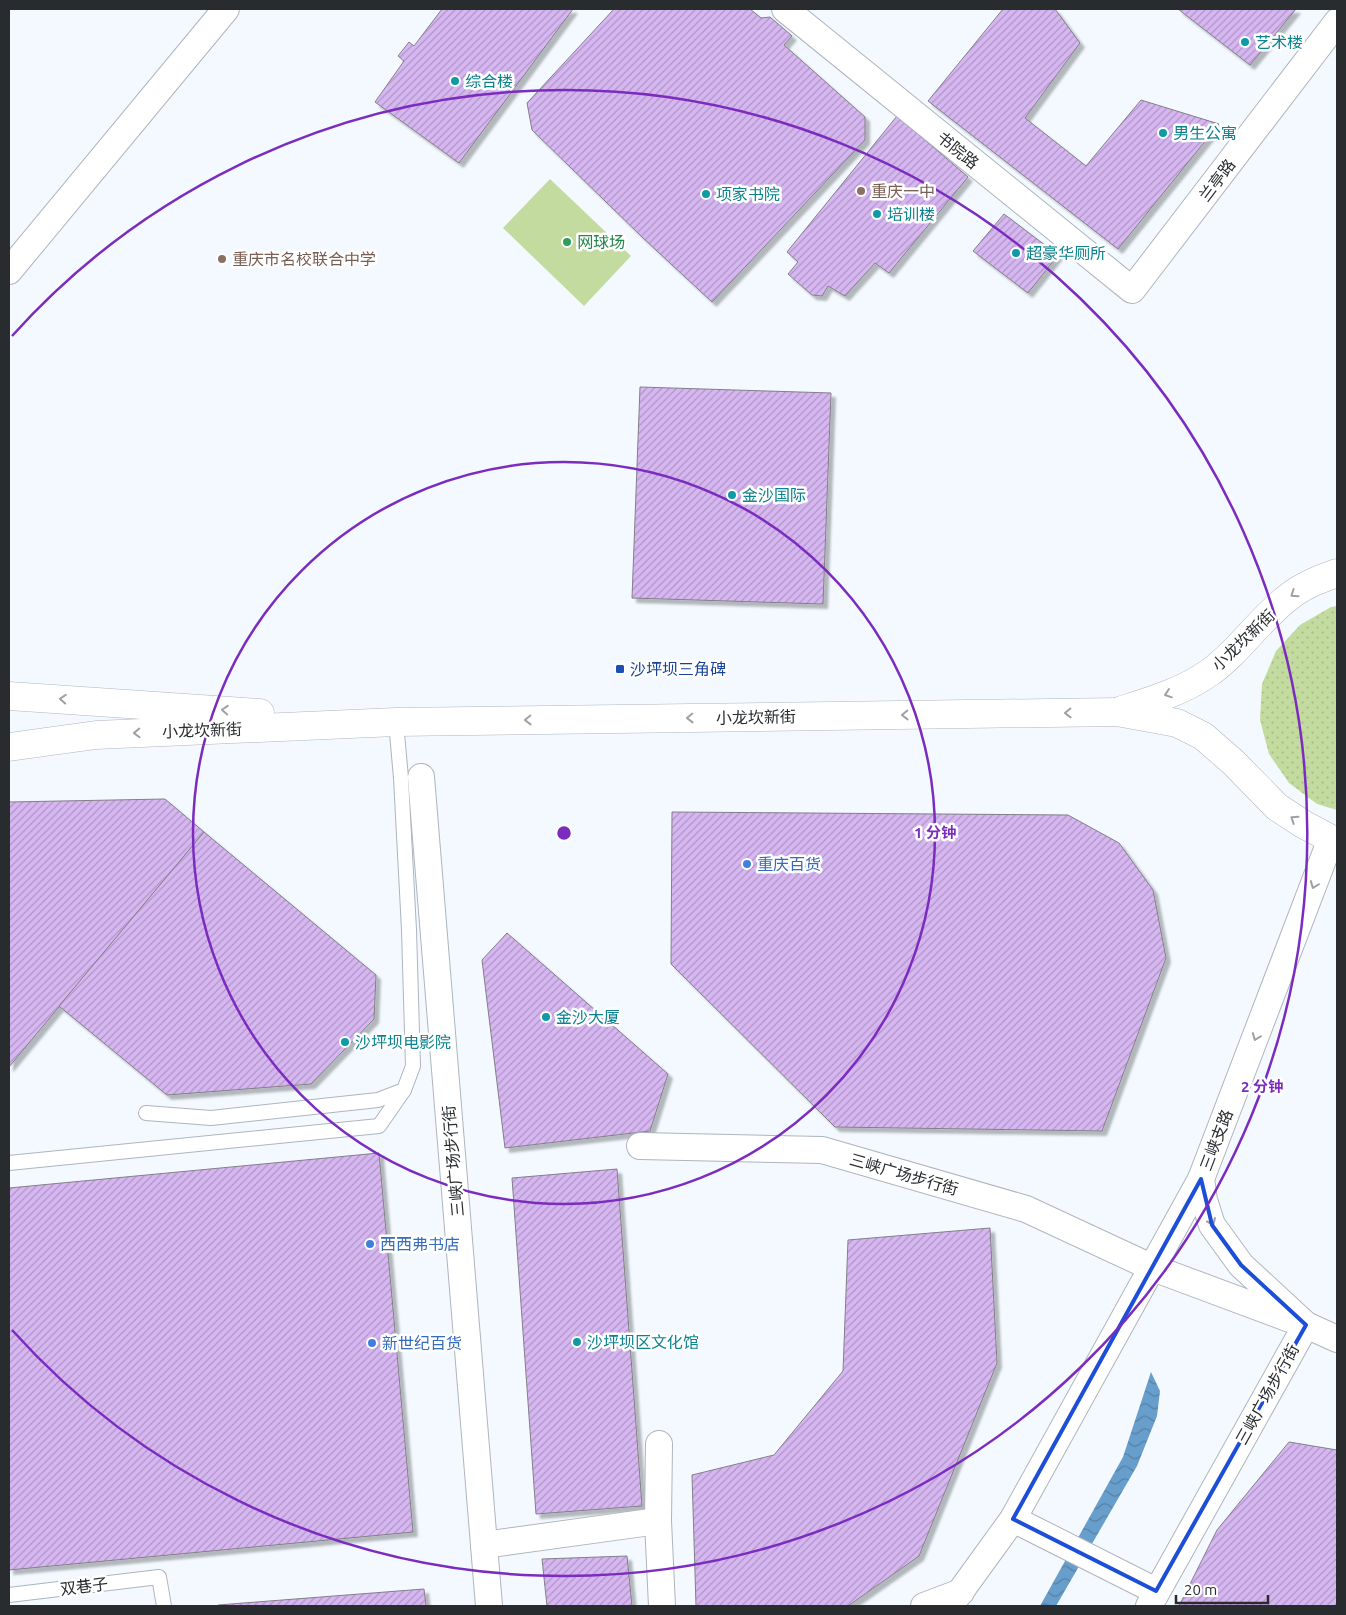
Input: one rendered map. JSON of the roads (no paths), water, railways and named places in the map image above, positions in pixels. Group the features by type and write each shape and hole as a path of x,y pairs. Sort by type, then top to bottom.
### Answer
{"main road":[{"name":"小龙坎新街","path":"1116,712 1178,691 1210,672 1238,648 1289,597 1315,580 1337,573"},
{"name":"小龙坎新街","path":"9,696 396,722"},
{"name":"小龙坎新街","path":"9,747 96,735 396,722 1116,712 1177,723 1203,736 1233,762 1277,807 1303,824 1334,840"}],"street":[{"path":"9,271 226,9"},
{"name":"书院路","path":"785,9 1132,290"},
{"name":"兰亭路","path":"1132,290 1337,22"},
{"name":"三峡广场步行街","path":"421,777 489,1606"},
{"name":"三峡支路","path":"1334,840 1201,1179 1204,1200 1212,1224 1240,1265 1306,1325 1337,1339"},
{"name":"三峡广场步行街","path":"640,1146 822,1150 1026,1209 1153,1268 1306,1325 1152,1599"},
{"path":"924,1606 955,1599 1013,1519 1201,1179"},
{"path":"659,1444 658,1521 662,1606"},
{"path":"1013,1519 1152,1599"},
{"path":"484,1544 658,1521"}],"lane":[{"path":"9,1163 379,1126 404,1090 413,1066 409,930 396,722"},
{"path":"146,1113 211,1118 378,1100 404,1090"},
{"name":"双巷子","path":"9,1595 159,1577 164,1606"}],"water":[{"path":"1151,1372 1160,1391 1157,1416 1137,1466 1056,1606 1040,1606 1123,1457"}],"place":[{"name":"艺术楼","path":"1245,42"},
{"name":"综合楼","path":"455,81"},
{"name":"男生公寓","path":"1163,133"},
{"name":"重庆一中","path":"861,191"},
{"name":"项家书院","path":"706,194"},
{"name":"培训楼","path":"877,214"},
{"name":"网球场","path":"567,242"},
{"name":"超豪华厕所","path":"1016,253"},
{"name":"重庆市名校联合中学","path":"222,259"},
{"name":"金沙国际","path":"732,495"},
{"name":"沙坪坝三角碑","path":"620,669"},
{"name":"重庆百货","path":"747,864"},
{"name":"金沙大厦","path":"546,1017"},
{"name":"沙坪坝电影院","path":"345,1042"},
{"name":"西西弗书店","path":"370,1244"},
{"name":"沙坪坝区文化馆","path":"577,1342"},
{"name":"新世纪百货","path":"372,1343"}]}
